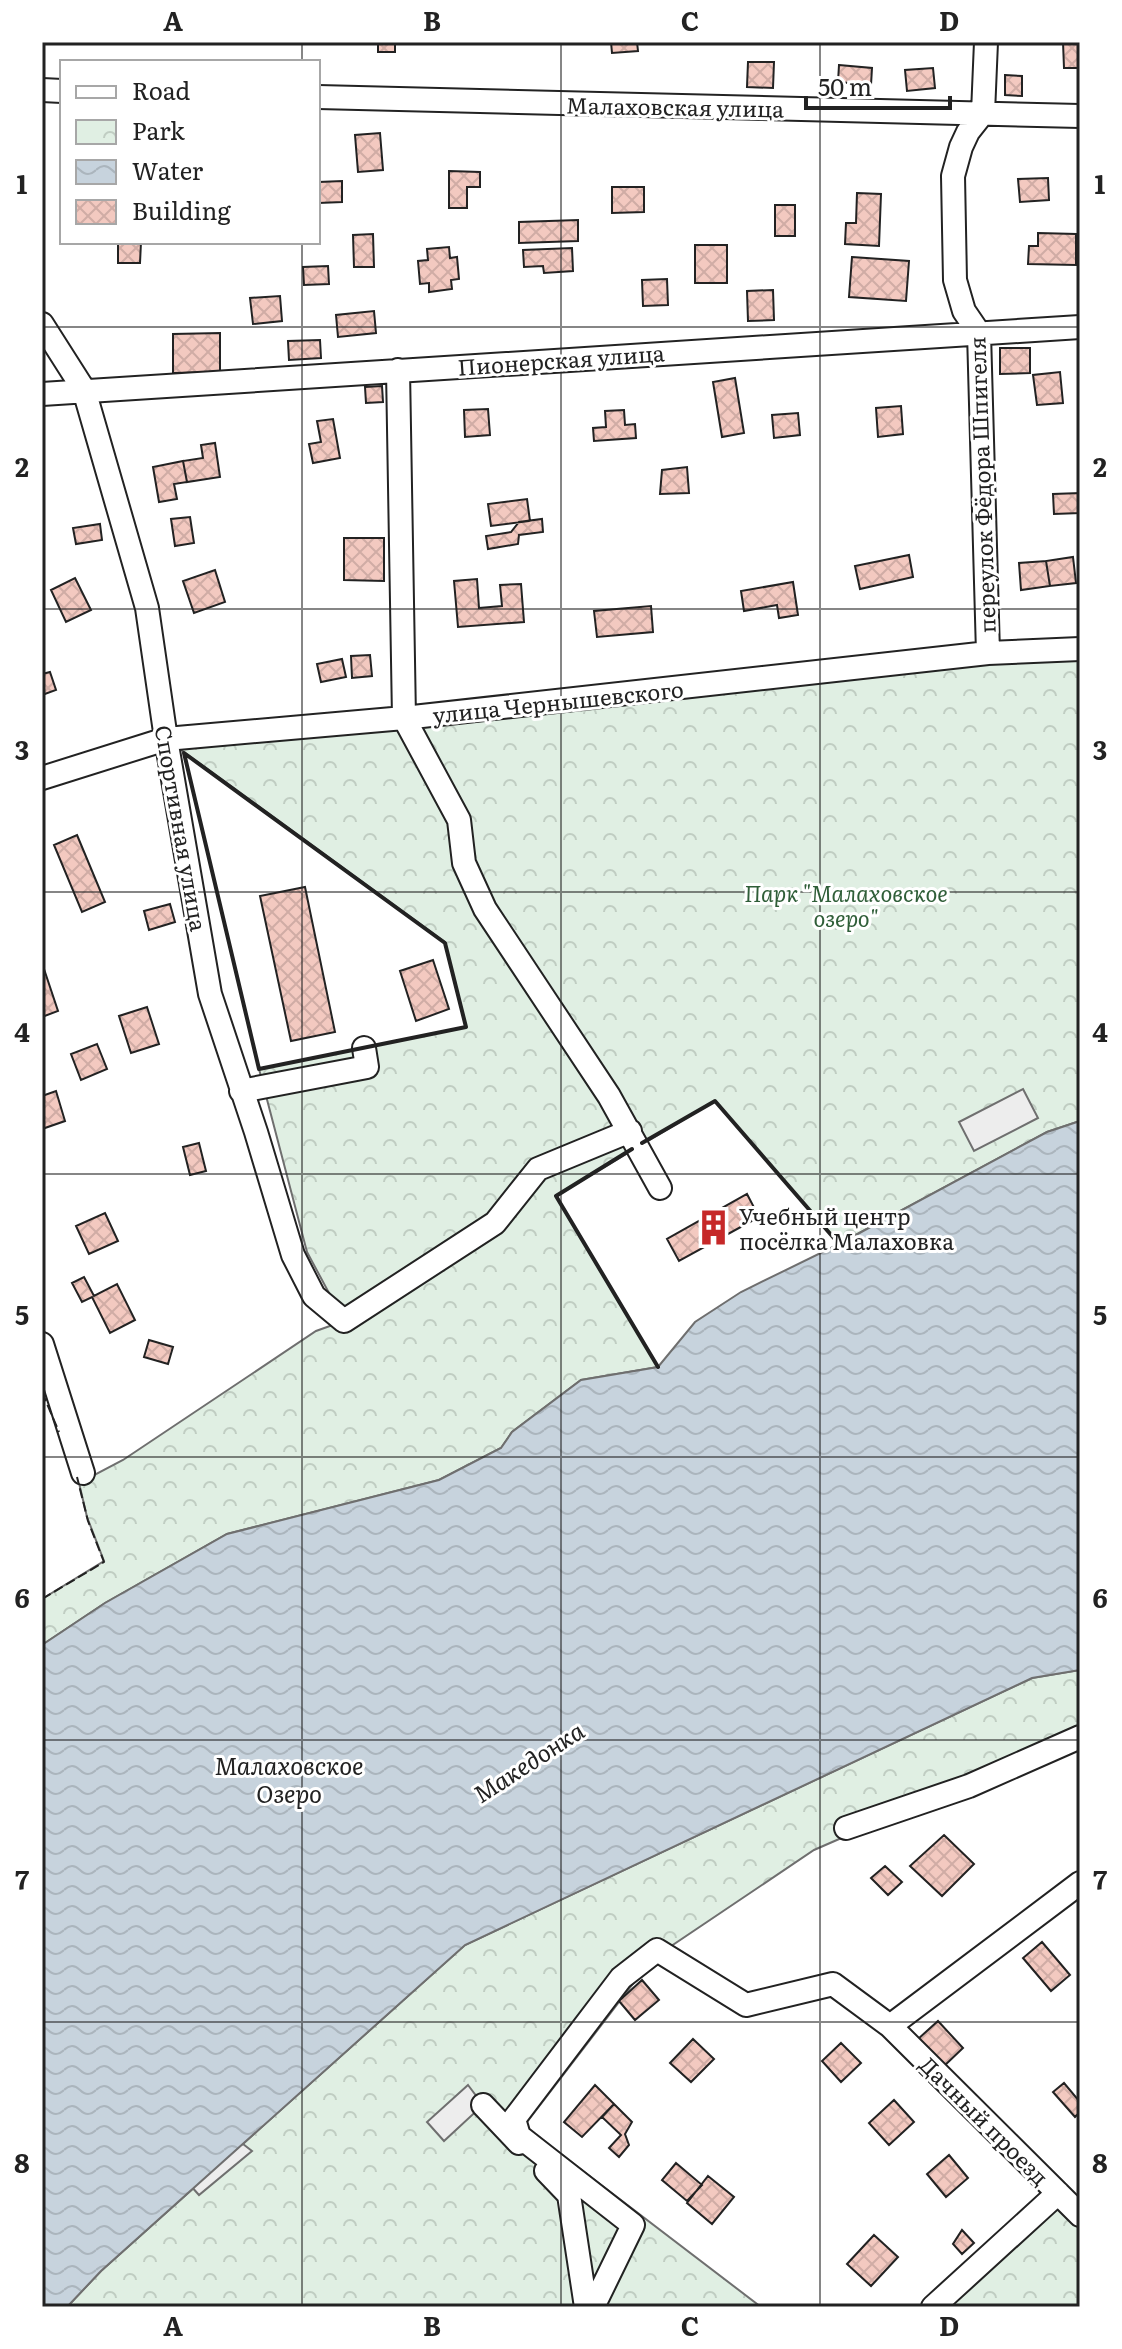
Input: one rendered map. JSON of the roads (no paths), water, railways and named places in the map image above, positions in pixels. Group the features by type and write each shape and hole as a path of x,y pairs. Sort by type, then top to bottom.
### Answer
{"street":[{"name":"переулок Фёдора Шпигеля","path":"986,42 983,113 965,140 953,176 955,280 964,311 979,333 988,653"},
{"name":"Малаховская улица","path":"320,97 1080,116"},
{"name":"Спортивная улица","path":"42,324 84,390 147,608 210,994 293,1255 314,1296 344,1321 495,1223 538,1169 630,1131"},
{"name":"Пионерская улица","path":"42,394 1080,327"},
{"path":"398,370 404,718 459,820 464,863 485,909 630,1131 660,1188"},
{"name":"улица Чернышевского","path":"42,778 166,739 404,718 988,653 1080,649"},
{"path":"241,1091 367,1067 364,1048"},
{"path":"42,1344 83,1473"},
{"path":"846,1828 969,1786 1080,1737"},
{"path":"890,2026 1080,1883"},
{"name":"Дачный проезд","path":"593,2307 633,2225 519,2136 514,2119 621,1978 657,1950 746,2005 833,1984 890,2026 1080,2215"},
{"path":"483,2105 569,2195 586,2307"},
{"path":"933,2307 1058,2193"}],"water":[{"name":"Малаховское Озеро","path":"1080,1121 1080,1670 1032,1678 465,1945 101,2271 67,2307 42,2307 42,1645 105,1603 227,1534 439,1480 501,1448 512,1432 581,1380 658,1367 695,1322 741,1292 839,1244 1047,1132"}],"place":[{"name":"Учебный центр посёлка Малаховка","path":"713,1228"}],"park label":[{"name":"Парк \"Малаховское озеро\"","path":"846,904"}],"water label":[{"name":"Македонка","path":"528,1761"}]}
